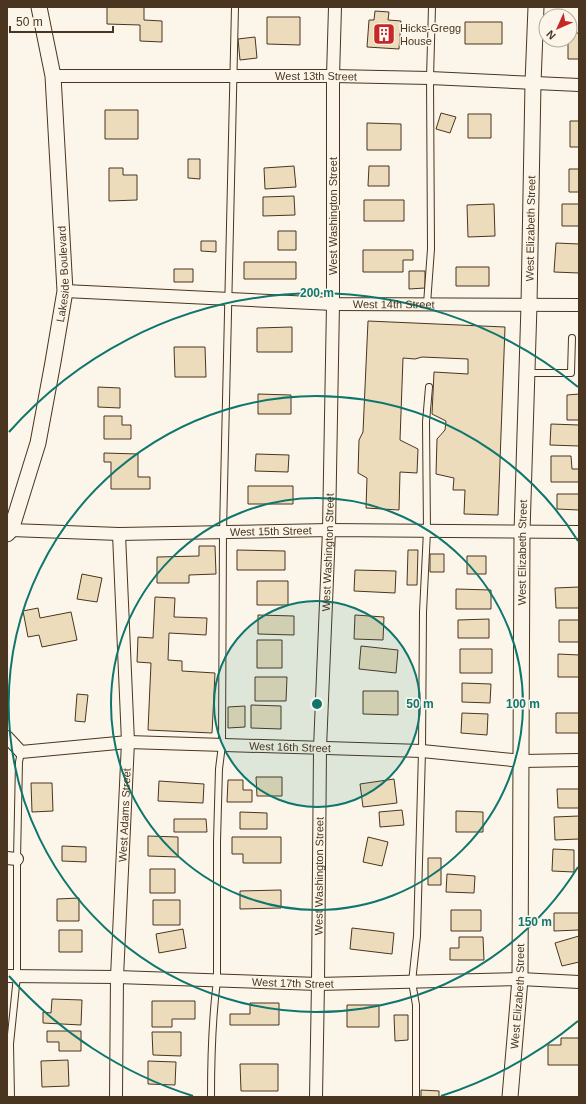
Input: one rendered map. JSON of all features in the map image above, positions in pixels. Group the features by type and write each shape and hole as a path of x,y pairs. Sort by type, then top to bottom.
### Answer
{"street":[{"name":"Lakeside Boulevard","path":"9,532 38,443 65,291 52,76 39,7"},
{"name":"West Washington Street","path":"316,1097 320,748 329,530 333,304 333,76 335,7"},
{"name":"West Elizabeth Street","path":"510,1097 520,979 522,532 536,7"},
{"name":"West 13th Street","path":"52,76 333,76 430,78 579,85"},
{"name":"West 14th Street","path":"65,291 333,304 579,305"},
{"name":"West 15th Street","path":"9,532 119,534 329,530 579,532"},
{"name":"West Adams Street","path":"116,1097 117,977 128,742 119,534"},
{"path":"7,736 21,752"},
{"name":"West 16th Street","path":"21,752 128,742 422,751 522,761 579,760"},
{"name":"West 17th Street","path":"12,976 117,977 318,984 520,979 579,982"}],"lane":[{"path":"211,1097 211,1055 214,1000 217,981 217,841 219,769 222,745 223,532 235,7"},
{"path":"427,304 431,249 430,78 432,7"},
{"path":"527,373 570,373 572,338"},
{"path":"416,1097 416,1005 412,982 417,936 422,751 423,612 427,531 426,422 429,387"},
{"path":"11,1097 10,1044 12,976 12,859 21,752"}],"building":[{"path":"107,7 144,7 144,20 162,21 162,42 140,41 140,25 107,24"},
{"name":"Hicks-Gregg House","path":"375,11 389,12 388,20 401,21 399,49 367,47 369,20 374,20"},
{"path":"267,17 300,17 300,45 267,44"},
{"path":"465,22 502,22 502,44 465,44"},
{"path":"579,33 579,59 568,59 568,48 578,48"},
{"path":"255,37 257,58 240,60 238,39"},
{"path":"105,110 138,110 138,139 105,139"},
{"path":"441,113 456,117 450,133 436,129"},
{"path":"468,114 491,114 491,138 468,138"},
{"path":"570,121 579,121 579,147 570,147"},
{"path":"367,123 401,124 401,150 367,150"},
{"path":"188,159 200,159 200,179 188,178"},
{"path":"294,166 296,187 265,189 264,168"},
{"path":"369,166 389,166 389,186 368,186"},
{"path":"109,168 123,168 123,175 137,175 137,200 109,201"},
{"path":"569,169 579,169 579,192 569,192"},
{"path":"294,196 295,215 263,216 263,197"},
{"path":"364,200 404,200 404,221 364,221"},
{"path":"494,204 495,236 468,237 467,205"},
{"path":"562,204 579,204 579,226 562,226"},
{"path":"278,231 296,231 296,250 278,250"},
{"path":"201,241 216,241 216,252 201,251"},
{"path":"556,243 579,244 579,273 554,272"},
{"path":"363,250 413,250 413,260 403,260 403,272 363,272"},
{"path":"244,262 296,262 296,279 244,279"},
{"path":"456,267 489,267 489,286 456,286"},
{"path":"174,269 193,269 193,282 174,282"},
{"path":"409,271 425,271 425,288 409,289"},
{"path":"368,321 505,327 498,515 464,514 465,490 453,490 454,478 436,474 437,439 445,430 446,421 432,414 434,372 468,374 468,359 422,357 415,359 403,358 400,440 418,449 417,473 400,472 399,510 366,508 367,478 358,473 359,440 363,432"},
{"path":"292,327 292,352 257,352 257,328"},
{"path":"174,347 205,347 206,377 175,377"},
{"path":"98,387 120,388 120,408 98,407"},
{"path":"258,394 291,395 291,414 258,414"},
{"path":"579,394 579,420 567,420 567,395"},
{"path":"104,416 122,416 122,425 131,425 131,439 104,439"},
{"path":"551,424 579,425 579,446 550,445"},
{"path":"104,453 138,454 138,477 150,477 150,489 111,489 111,462 104,462"},
{"path":"256,454 289,455 288,472 255,471"},
{"path":"551,456 571,456 572,469 579,469 579,482 551,482"},
{"path":"248,486 293,486 293,504 248,504"},
{"path":"557,494 579,494 579,510 557,509"},
{"path":"199,546 215,546 216,574 189,575 189,583 157,583 157,557 199,556"},
{"path":"237,550 285,551 285,570 237,570"},
{"path":"408,550 418,550 417,585 407,585"},
{"path":"430,554 444,554 444,572 430,572"},
{"path":"467,556 486,556 486,574 467,574"},
{"path":"355,570 396,571 395,593 354,591"},
{"path":"82,574 102,578 97,602 77,599"},
{"path":"257,581 288,581 288,605 257,605"},
{"path":"579,587 579,608 556,608 555,588"},
{"path":"456,589 491,590 491,609 456,609"},
{"path":"155,597 175,598 174,617 207,618 206,635 169,633 168,660 182,661 182,671 215,673 212,733 148,730 151,663 137,662 138,637 153,638"},
{"path":"38,608 40,618 71,612 77,640 42,647 39,635 28,637 23,611"},
{"path":"258,615 294,616 294,635 258,634"},
{"path":"355,615 384,617 383,640 354,639"},
{"path":"489,619 489,638 458,638 458,620"},
{"path":"559,620 579,620 579,642 559,642"},
{"path":"257,640 282,640 282,668 257,668"},
{"path":"361,646 398,650 396,673 359,669"},
{"path":"460,649 492,649 492,673 460,673"},
{"path":"558,654 579,655 579,677 558,677"},
{"path":"255,677 287,677 286,701 255,701"},
{"path":"462,683 491,684 490,703 462,702"},
{"path":"363,691 398,691 398,715 363,714"},
{"path":"77,694 88,695 85,722 75,721"},
{"path":"251,705 281,706 281,729 251,728"},
{"path":"245,706 245,727 228,728 228,707"},
{"path":"462,713 488,714 487,735 461,733"},
{"path":"556,713 579,713 579,733 556,733"},
{"path":"256,777 282,777 282,796 257,796"},
{"path":"394,779 397,803 363,807 360,784"},
{"path":"228,780 243,780 243,790 252,790 252,802 227,802"},
{"path":"159,781 204,784 203,803 158,801"},
{"path":"31,783 52,783 53,811 32,812"},
{"path":"557,789 579,789 579,808 558,808"},
{"path":"402,810 404,825 380,827 379,812"},
{"path":"456,811 483,812 483,832 456,832"},
{"path":"240,812 267,813 267,829 240,829"},
{"path":"579,816 579,839 555,840 554,817"},
{"path":"174,819 206,819 207,832 174,832"},
{"path":"148,836 178,837 178,857 148,856"},
{"path":"232,837 281,837 281,863 243,863 243,854 232,854"},
{"path":"368,837 388,842 382,866 363,862"},
{"path":"62,846 86,847 86,862 62,861"},
{"path":"553,849 574,850 574,872 552,871"},
{"path":"428,858 441,858 441,885 428,885"},
{"path":"150,869 175,869 175,893 150,893"},
{"path":"447,874 475,876 474,893 446,892"},
{"path":"281,890 281,908 240,909 240,891"},
{"path":"79,898 79,921 57,921 57,899"},
{"path":"153,900 180,900 180,925 153,925"},
{"path":"451,910 481,910 481,931 451,931"},
{"path":"554,913 579,913 579,930 554,931"},
{"path":"352,928 394,933 392,954 350,949"},
{"path":"183,929 186,948 159,953 156,934"},
{"path":"59,930 82,930 82,952 59,952"},
{"path":"579,936 579,962 562,966 555,943"},
{"path":"459,937 483,937 484,960 450,960 450,948 459,948"},
{"path":"52,999 82,1000 81,1025 43,1023 43,1012 51,1013"},
{"path":"152,1001 195,1001 195,1019 172,1019 172,1027 152,1027"},
{"path":"250,1003 279,1003 279,1025 230,1025 230,1014 250,1014"},
{"path":"347,1005 379,1005 379,1027 347,1027"},
{"path":"394,1015 408,1015 408,1040 395,1041"},
{"path":"47,1031 81,1031 81,1051 59,1051 59,1042 47,1042"},
{"path":"152,1032 181,1032 181,1056 153,1055"},
{"path":"561,1038 579,1038 579,1065 548,1065 548,1045 561,1045"},
{"path":"68,1060 69,1086 42,1087 41,1061"},
{"path":"148,1061 176,1062 175,1085 148,1084"},
{"path":"240,1064 278,1064 278,1091 241,1091"},
{"path":"421,1090 439,1091 439,1097 421,1097"}],"place":[{"name":"Hicks-Gregg House","path":"384,34"}]}
